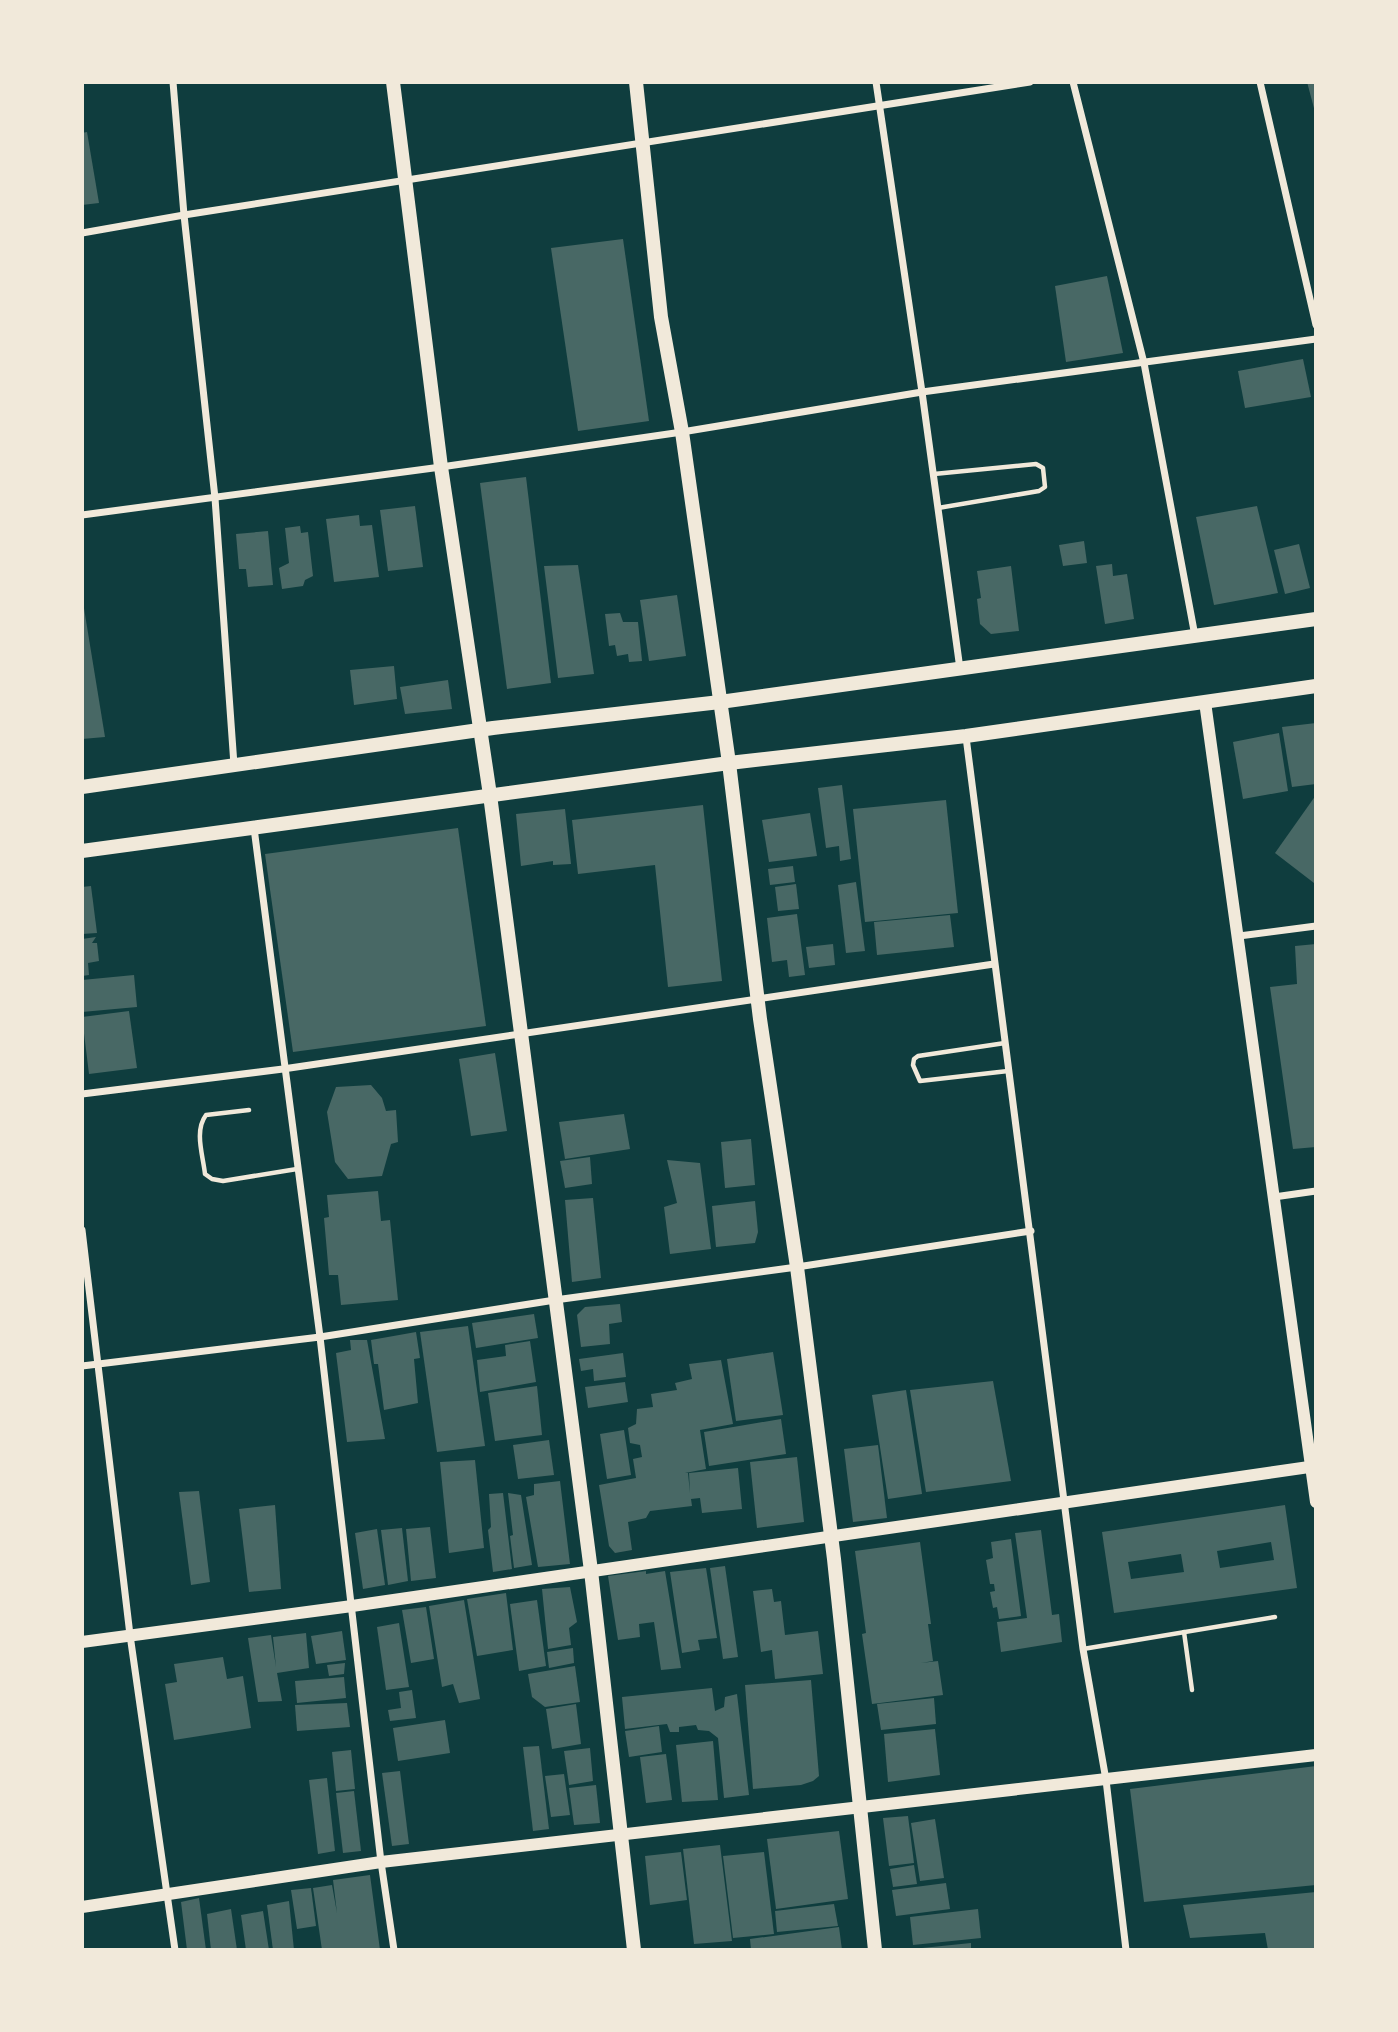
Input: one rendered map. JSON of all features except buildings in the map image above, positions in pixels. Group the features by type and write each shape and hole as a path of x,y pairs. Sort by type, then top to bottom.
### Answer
{"main road":[{"path":"393,82 441,467 489,795 591,1571 634,1950"},
{"path":"636,82 661,317 682,432 797,1267 831,1536 875,1950"},
{"path":"82,787 480,730 720,702 1316,619"},
{"path":"82,851 729,763 966,736 1316,686"}],"street":[{"path":"173,82 184,215 215,498 234,765"},
{"path":"876,82 960,670"},
{"path":"82,233 1030,82"},
{"path":"1073,82 1144,363 1195,637"},
{"path":"1260,82 1316,325"},
{"path":"82,515 441,467 922,393 1316,339"},
{"path":"1205,702 1316,1502"},
{"path":"966,736 1083,1649 1106,1780 1126,1950"},
{"path":"254,828 283,1069 320,1337 381,1862 394,1950"},
{"path":"1239,936 1316,926"},
{"path":"82,1094 283,1069 994,964"},
{"path":"1274,1197 1316,1191"},
{"path":"82,1230 130,1635 176,1950"},
{"path":"82,1366 320,1337 1031,1231"},
{"path":"82,1642 352,1606 1313,1467"},
{"path":"82,1907 381,1862 1316,1755"}],"lane":[{"path":"934,474 1036,464 1043,468 1046,481 1045,487 1040,491 938,508"},
{"path":"1005,1044 918,1056 913,1065 920,1081 1009,1071"},
{"path":"249,1110 206,1115 201,1122 205,1174 212,1179 223,1181 297,1169"},
{"path":"1083,1649 1275,1617"},
{"path":"1184,1632 1192,1690"}]}
